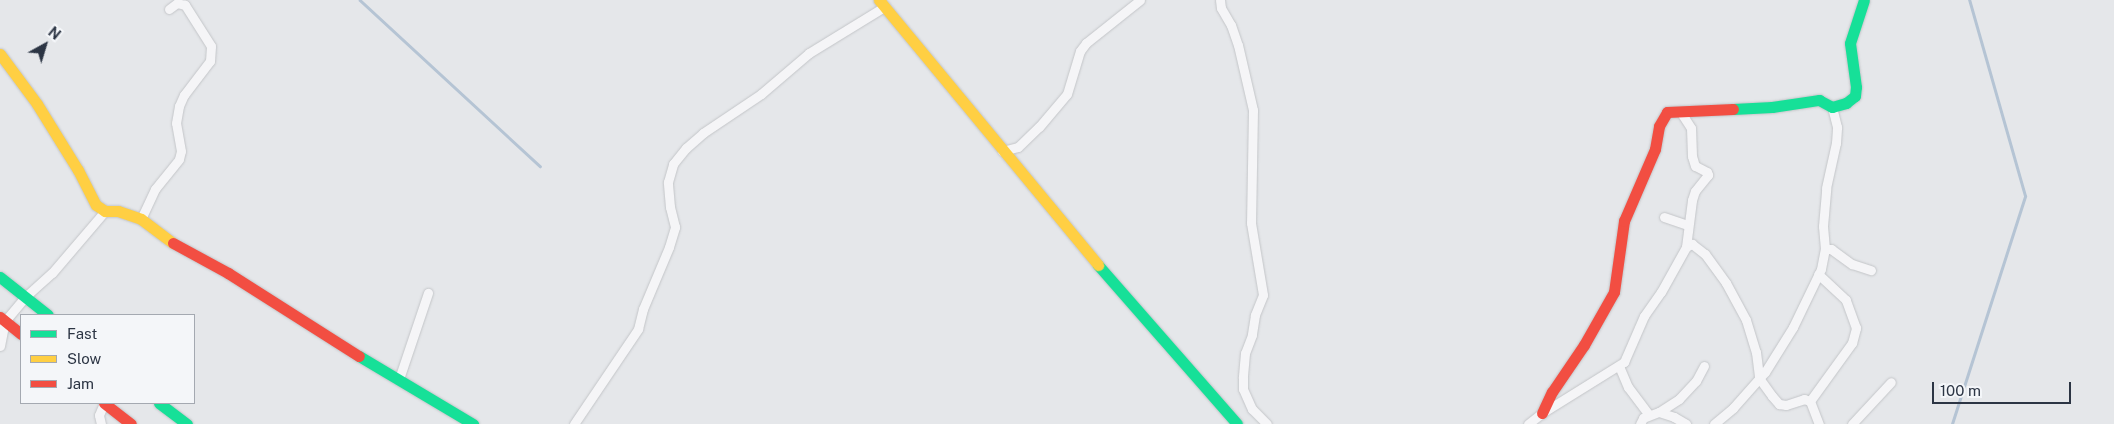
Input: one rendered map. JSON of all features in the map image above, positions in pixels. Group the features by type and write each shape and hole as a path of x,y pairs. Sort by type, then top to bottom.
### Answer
{"main road":[{"path":"1542,413 1552,392 1584,345 1614,292 1624,221 1632,198 1655,150 1659,126 1668,112 1772,107 1819,100 1832,107 1846,103 1855,96 1850,43 1864,0"},
{"path":"881,4 1090,256 1237,424"},
{"path":"0,54 37,104 78,170 96,204 105,211 118,211 141,219 173,243 228,274 352,352 473,424"},
{"path":"0,278 47,314"},
{"path":"3,319 20,333"},
{"path":"105,404 131,424"},
{"path":"160,404 179,422"}],"street":[{"path":"1002,150 1018,147 1039,127 1067,94 1080,51 1086,43 1140,0"},
{"path":"1220,0 1221,8 1231,25 1238,45 1253,110 1251,223 1256,263 1263,295 1255,315 1252,335 1245,353 1242,378 1243,389 1252,409 1267,424"},
{"path":"141,219 155,189 179,158 181,151 176,123 179,106 184,95 210,61 211,46 185,5 177,3 169,9"},
{"path":"574,424 638,329 643,309 669,247 675,227 670,207 668,182 673,164 686,148 703,133 735,114 803,57 881,4"},
{"path":"1714,424 1733,408 1765,372 1793,327 1818,274 1825,249 1823,226 1826,188 1836,143 1837,127 1832,107"},
{"path":"1528,424 1542,413 1624,362 1644,316 1661,292 1686,247 1687,225 1695,191 1708,175 1707,172 1695,166 1692,156 1691,128 1680,112"},
{"path":"0,346 3,319 52,273 105,211"},
{"path":"1664,217 1687,225"},
{"path":"1686,247 1692,244 1706,254 1726,283 1746,320 1756,352 1759,378 1779,404 1786,405 1804,399 1810,401"},
{"path":"1825,249 1831,249 1852,264 1871,270"},
{"path":"1810,401 1852,343 1856,328 1846,300 1818,274"},
{"path":"399,379 428,293"},
{"path":"1618,366 1628,387 1649,415"},
{"path":"1640,424 1643,418 1659,412 1679,399 1696,381 1704,366"},
{"path":"1852,424 1891,382"},
{"path":"1810,401 1819,424"},
{"path":"101,424 99,415 104,404"},
{"path":"1659,412 1674,417 1686,424"}],"waterway":[{"path":"360,0 540,166"},
{"path":"1952,424 2025,196 1969,0"}],"traffic: fast":[{"path":"1733,109 1772,107 1819,100 1832,107 1846,103 1855,96 1856,87 1850,43 1864,0"},
{"path":"1098,265 1237,424"},
{"path":"0,277 47,314"},
{"path":"359,356 473,424"},
{"path":"160,404 187,424"}],"traffic: slow":[{"path":"879,0 1098,265"},
{"path":"0,54 37,104 78,170 96,205 105,211 118,211 141,219 173,243"}],"traffic: jam":[{"path":"1542,413 1552,392 1584,345 1614,292 1624,221 1655,149 1659,126 1667,112 1733,109"},
{"path":"173,243 228,273 359,356"},
{"path":"0,317 20,333"},
{"path":"105,404 131,424"}]}
